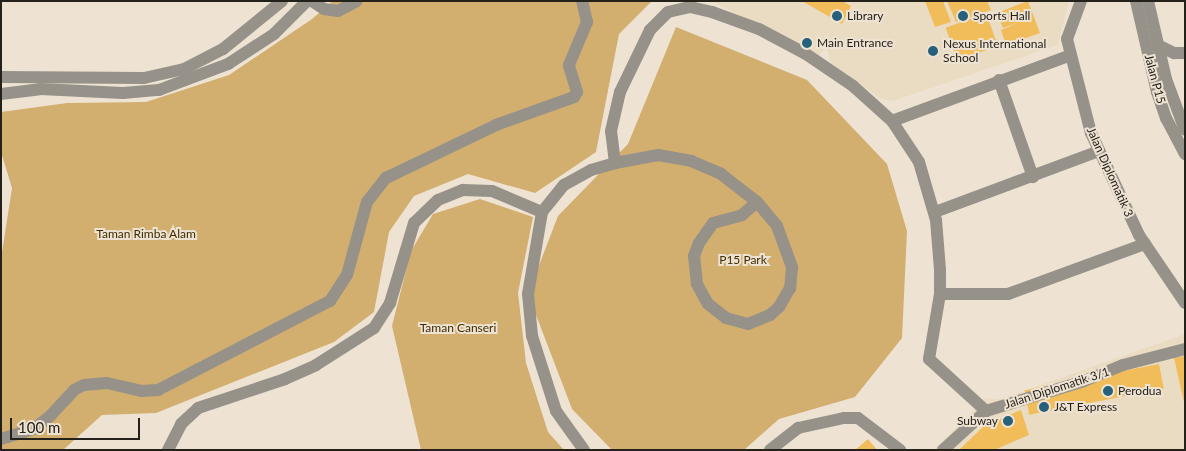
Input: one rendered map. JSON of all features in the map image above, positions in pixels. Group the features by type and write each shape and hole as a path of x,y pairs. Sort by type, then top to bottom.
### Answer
{"street":[{"path":"1,77 144,78 184,69 223,49 282,1"},
{"path":"1,94 40,89 123,93 159,90 228,64 274,34 307,1"},
{"path":"312,1 324,9 338,11 357,1"},
{"path":"1,439 34,429 74,390 84,385 107,382 141,391 158,390 330,301 347,276 367,202 386,178 496,125 574,97 577,92 569,65 587,22 582,1"},
{"name":"Jalan Diplomatik 3","path":"1080,1 1067,39 1069,56 1099,151 1145,244 1185,303"},
{"name":"Jalan P15","path":"1136,1 1157,92 1166,118 1185,154"},
{"name":"Jalan P15","path":"1148,1 1166,79 1185,130"},
{"path":"615,163 611,130 627,75 658,19 677,8 712,12 759,29 794,48 853,86 892,121 919,162 935,212 940,294 929,359 986,411"},
{"path":"259,21 274,34"},
{"path":"1158,44 1174,53 1185,53"},
{"path":"892,121 999,80 1069,56"},
{"path":"999,80 1033,177"},
{"path":"935,212 1099,151"},
{"path":"584,450 556,411 532,336 528,294 542,212 564,185 591,170 615,163 658,155 691,161 721,174 756,202 780,232 789,253 792,278 779,307 770,315 748,324 726,318 708,304 697,284 694,256 698,243 713,222 742,215 756,202"},
{"path":"168,450 181,424 198,408 316,365 374,328 390,303 414,223 438,200 463,190 492,191 542,212"},
{"path":"940,294 1008,294 1145,244"},
{"name":"Jalan Diplomatik 3/1","path":"943,450 986,411 1084,381 1123,365 1185,349"},
{"path":"770,450 798,428 844,418 858,418 900,450"}],"shaded area":[{"name":"Nexus International School","path":"711,1 1069,1 1058,45 893,101 881,99 831,63 826,47 819,56"},
{"path":"1185,334 1185,450 933,450 986,398 1001,399"}],"green space":[{"name":"Taman Rimba Alam","path":"333,1 652,1 619,34 596,152 535,193 468,174 414,196 389,232 374,312 334,342 156,413 102,415 63,450 1,450 1,259 12,188 1,152 1,112 67,103 146,102 229,75 312,19"},
{"name":"P15 Park","path":"676,27 807,80 887,164 907,231 902,338 855,397 779,419 744,450 612,450 572,409 528,294 558,216 628,144"},
{"name":"Taman Canseri","path":"480,199 533,217 518,293 526,363 548,432 564,450 421,450 392,326 411,251 433,214"}],"building":[{"name":"Library","path":"802,1 842,1 851,6 842,24"},
{"path":"925,1 943,1 951,22 935,27"},
{"name":"Sports Hall","path":"947,1 987,1 991,10 956,22"},
{"path":"1028,1 1040,33 1006,45 1001,30 1018,23 1003,28 997,13"},
{"path":"986,13 998,46 958,61 946,28"},
{"path":"1185,356 1185,402 1184,402 1174,358"},
{"path":"1159,364 1164,389 1029,415 1025,390"},
{"path":"1021,410 1029,435 994,450 959,450 985,425"},
{"path":"868,439 877,450 855,450"}],"place":[{"name":"Library","path":"837,16"},
{"name":"Sports Hall","path":"963,16"},
{"name":"Main Entrance","path":"807,43"},
{"name":"Nexus International School","path":"933,51"},
{"name":"Perodua","path":"1108,391"},
{"name":"J&T Express","path":"1044,407"},
{"name":"Subway","path":"1008,421"}]}
